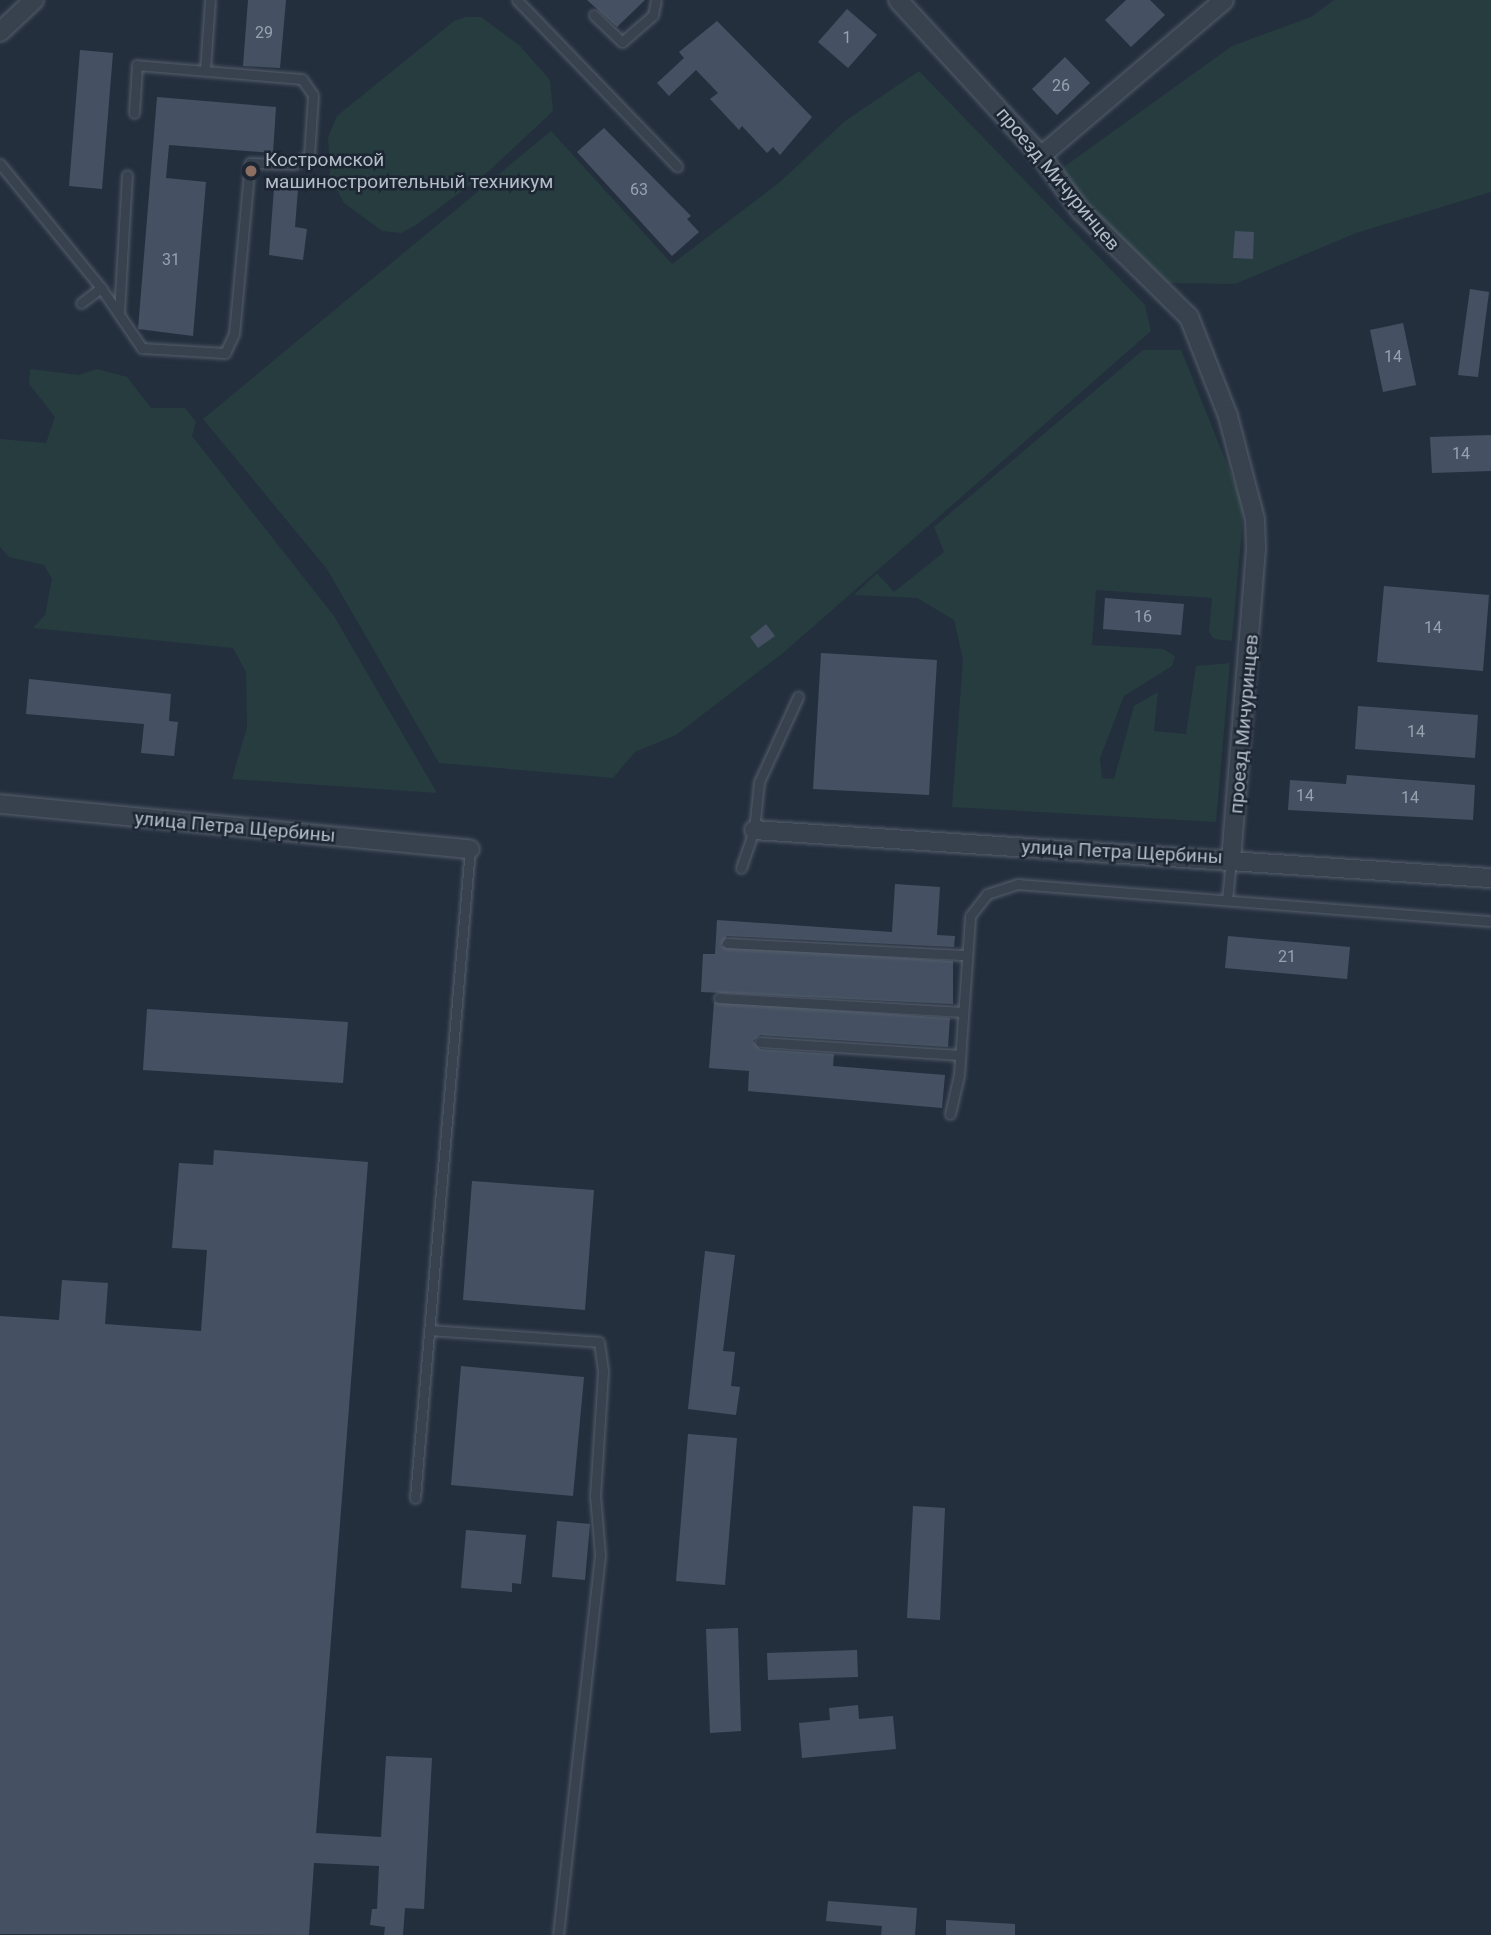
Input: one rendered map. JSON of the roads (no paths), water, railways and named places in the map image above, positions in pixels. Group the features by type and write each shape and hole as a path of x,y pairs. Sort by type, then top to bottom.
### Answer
{"street":[{"path":"0,32 34,0"},
{"name":"проезд Мичуринцев","path":"898,0 1041,156 1080,210 1189,317 1242,464 1255,519 1255,614 1231,859"},
{"path":"1041,156 1212,4"},
{"name":"улица Петра Щербины","path":"0,804 470,849"},
{"name":"улица Петра Щербины","path":"754,830 1491,878"}],"lane":[{"path":"205,70 210,0"},
{"path":"517,0 677,166"},
{"path":"594,15 622,42 653,15 656,0"},
{"path":"0,164 101,288 142,348 225,353 234,334 250,163 293,164 309,156 313,95 302,79 137,65 134,113"},
{"path":"119,313 127,175"},
{"path":"81,303 101,288"},
{"path":"741,869 754,830 759,782 798,697"},
{"path":"415,1498 470,849"},
{"path":"1227,900 1231,859"},
{"path":"950,1114 960,1055 970,916 987,894 1018,884 1491,921"},
{"path":"727,943 967,955"},
{"path":"719,998 963,1012"},
{"path":"760,1042 960,1055"},
{"path":"429,1330 599,1342 603,1372 595,1495 600,1555 558,1935"}],"place":[{"name":"Костромской машиностроительный техникум","path":"251,171"}]}
